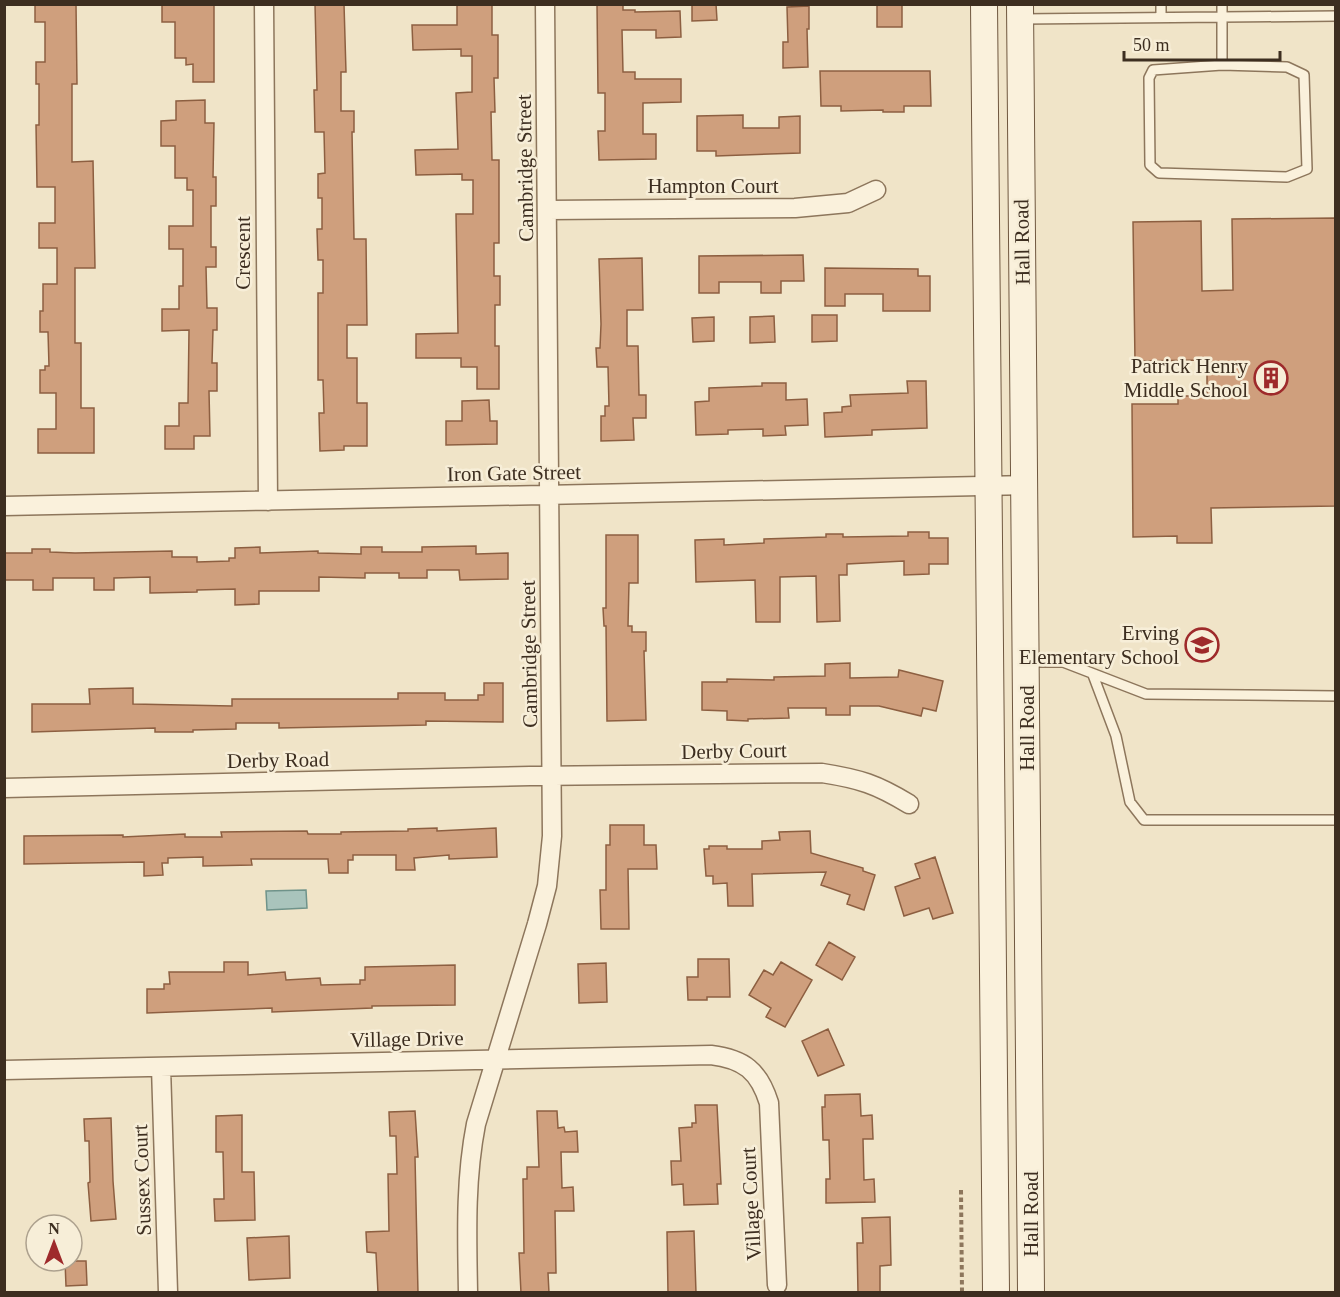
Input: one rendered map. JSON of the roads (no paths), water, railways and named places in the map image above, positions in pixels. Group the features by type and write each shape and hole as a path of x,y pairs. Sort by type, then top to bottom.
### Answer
{"street":[{"name":"Crescent","path":"264,4 268,501"},
{"name":"Cambridge Street","path":"468,1293 468,1177 476,1124 537,924 546,886 552,836 545,4"},
{"name":"Hall Road","path":"996,1293 985,12 1020,12 1031,1293"},
{"name":"Hampton Court","path":"548,210 795,208 848,203 876,190"},
{"name":"Iron Gate Street","path":"4,506 1024,485"},
{"path":"991,662 1026,662"},
{"name":"Derby Court","path":"553,776 822,773 858,778 886,790 909,804"},
{"name":"Derby Road","path":"4,788 553,776"},
{"name":"Village Drive","path":"4,1070 711,1055 728,1057 745,1065 759,1078 769,1103 770,1121"},
{"name":"Sussex Court","path":"161,1066 168,1293"},
{"name":"Village Court","path":"770,1121 777,1285"}],"lane":[{"path":"1161,4 1161,17"},
{"path":"1222,4 1222,65"},
{"path":"1020,12 1161,17 1335,16"},
{"path":"1222,65 1287,67 1304,75 1307,169 1287,177 1160,173 1150,165 1149,78 1153,70 1222,65"},
{"path":"1026,662 1064,662 1146,694 1335,696"},
{"path":"1093,675 1116,736 1130,802 1144,820 1335,820"}],"water":[{"path":"306,890 307,908 267,910 266,891"}],"place":[{"name":"Patrick Henry Middle School","path":"1271,378"},
{"name":"Erving Elementary School","path":"1202,645"}]}
